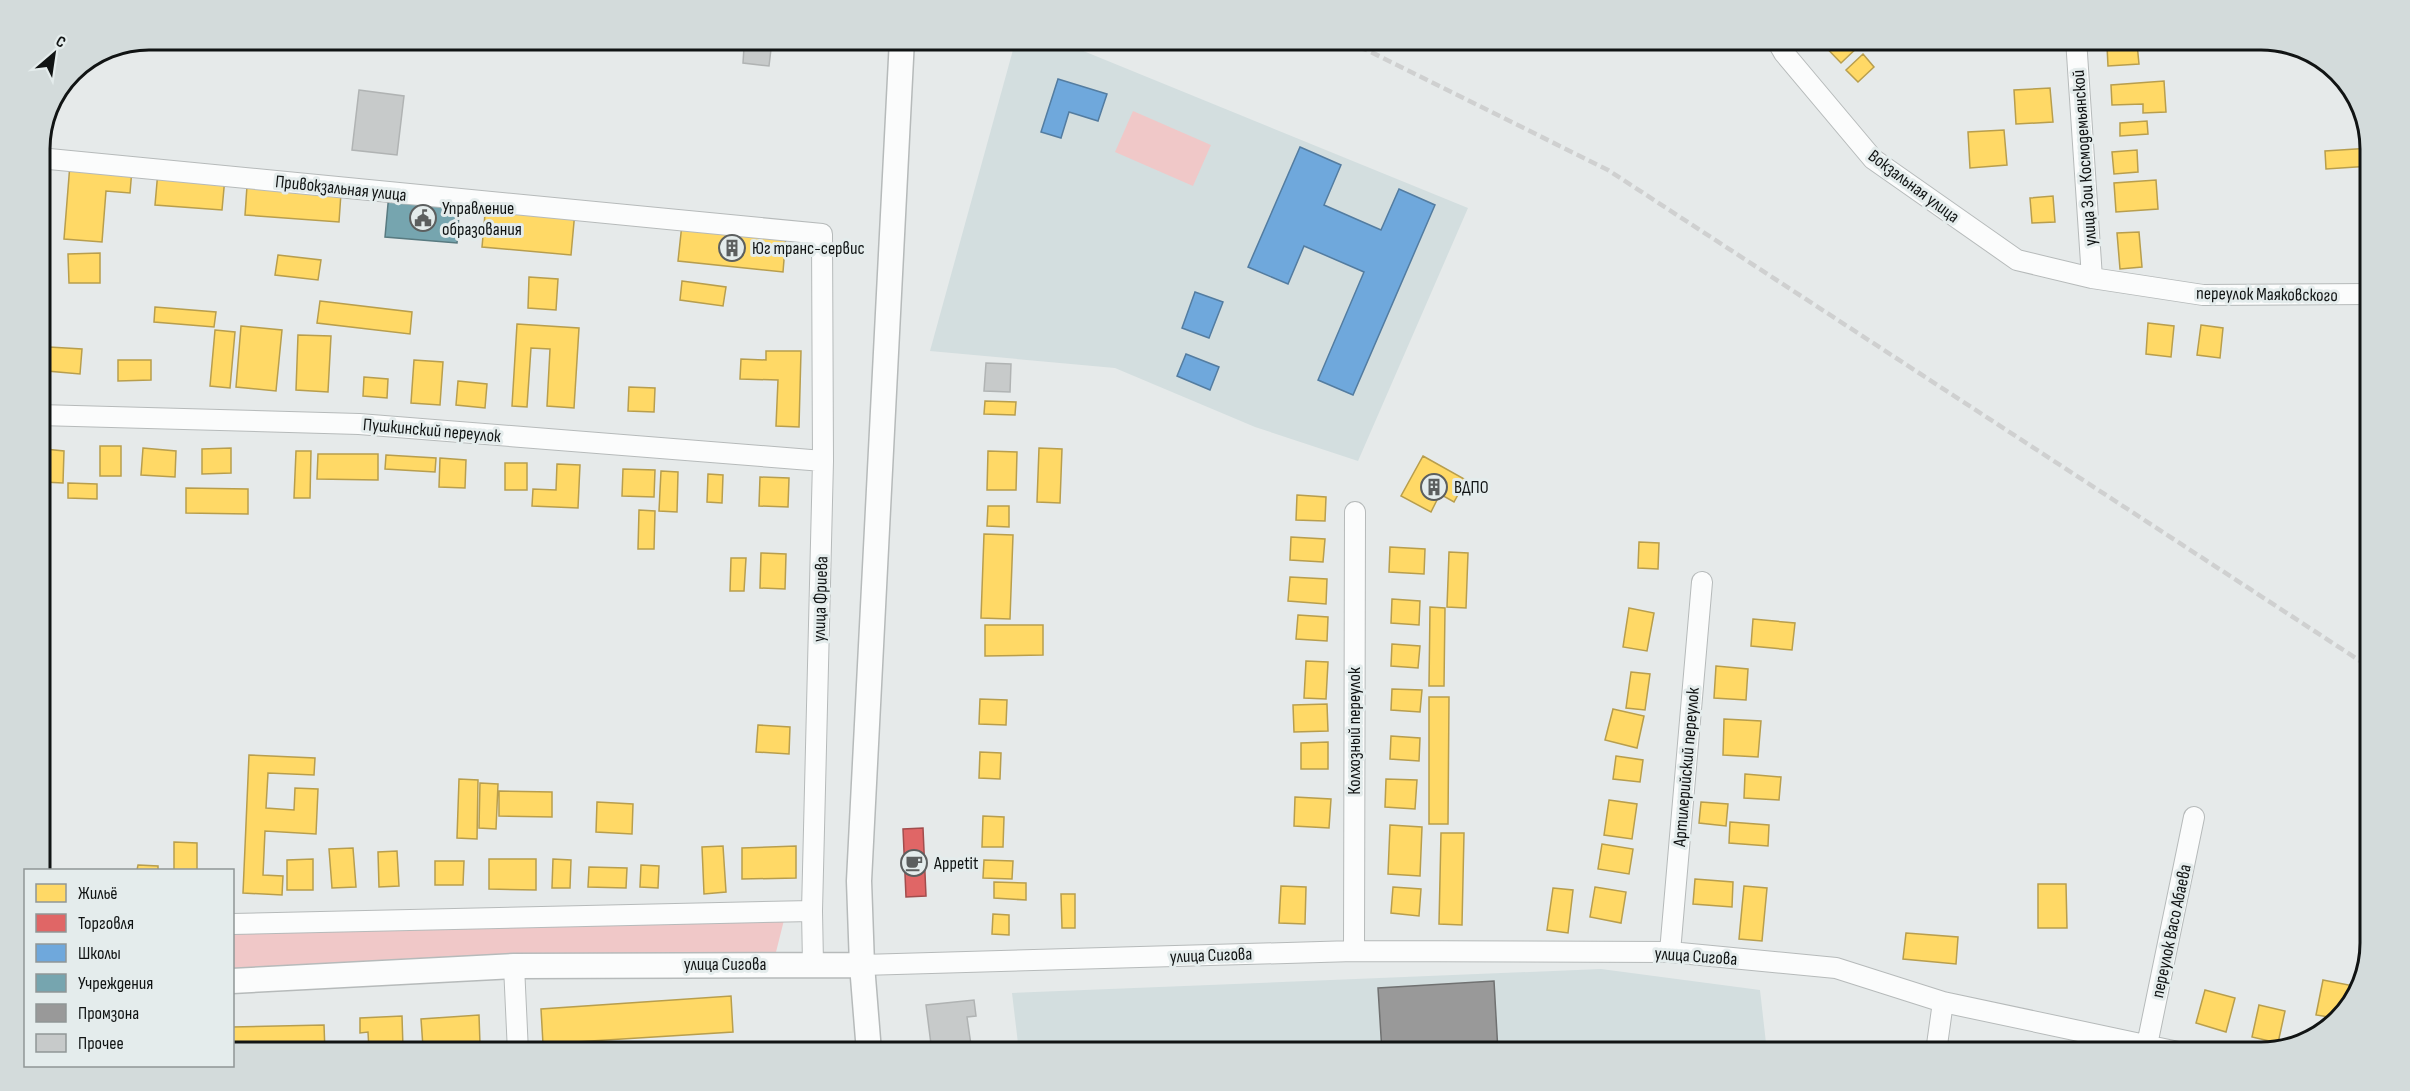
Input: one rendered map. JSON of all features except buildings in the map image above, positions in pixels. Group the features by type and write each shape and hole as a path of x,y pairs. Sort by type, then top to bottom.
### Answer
{"main road":[{"path":"868,1042 859,881 902,50"},
{"name":"улица Сигова","path":"234,981 514,966 862,965"}],"street":[{"name":"Вокзальная улица","path":"1782,50 1873,159 2017,260 2092,278"},
{"name":"улица Зои Космодемьянской","path":"2077,50 2092,278"},
{"name":"Привокзальная улица","path":"50,159 822,234"},
{"name":"улица Фриева","path":"813,964 812,910 823,461 822,234"},
{"name":"переулок Маяковского","path":"2092,278 2203,295 2360,294"},
{"name":"Пушкинский переулок","path":"50,415 359,424 823,461"},
{"name":"Колхозный переулок","path":"1354,951 1355,512"},
{"name":"Артилерийский переулок","path":"1670,952 1702,582"},
{"name":"переулок Васо Абаева","path":"2148,1042 2194,817"},
{"path":"234,924 812,910"},
{"name":"улица Сигова","path":"862,965 1354,951 1670,952 1836,968 1943,1002 2133,1042"},
{"path":"514,966 518,1042"},
{"path":"1937,1042 1943,1002"}],"shaded area":[{"path":"1013,50 1081,50 1468,208 1358,461 1255,427 1115,368 930,351"},
{"path":"1133,111 1211,145 1193,186 1115,152"},
{"path":"785,916 776,952 234,974 234,931"},
{"path":"1601,969 1760,990 1766,1042 1018,1042 1012,993"}],"railway":[{"path":"1367,50 1608,170 2360,661"}],"place":[{"name":"Управление образования","path":"423,218"},
{"name":"Юг транс-сервис","path":"732,248"},
{"name":"ВДПО","path":"1434,487"},
{"name":"Appetit","path":"914,863"}]}
